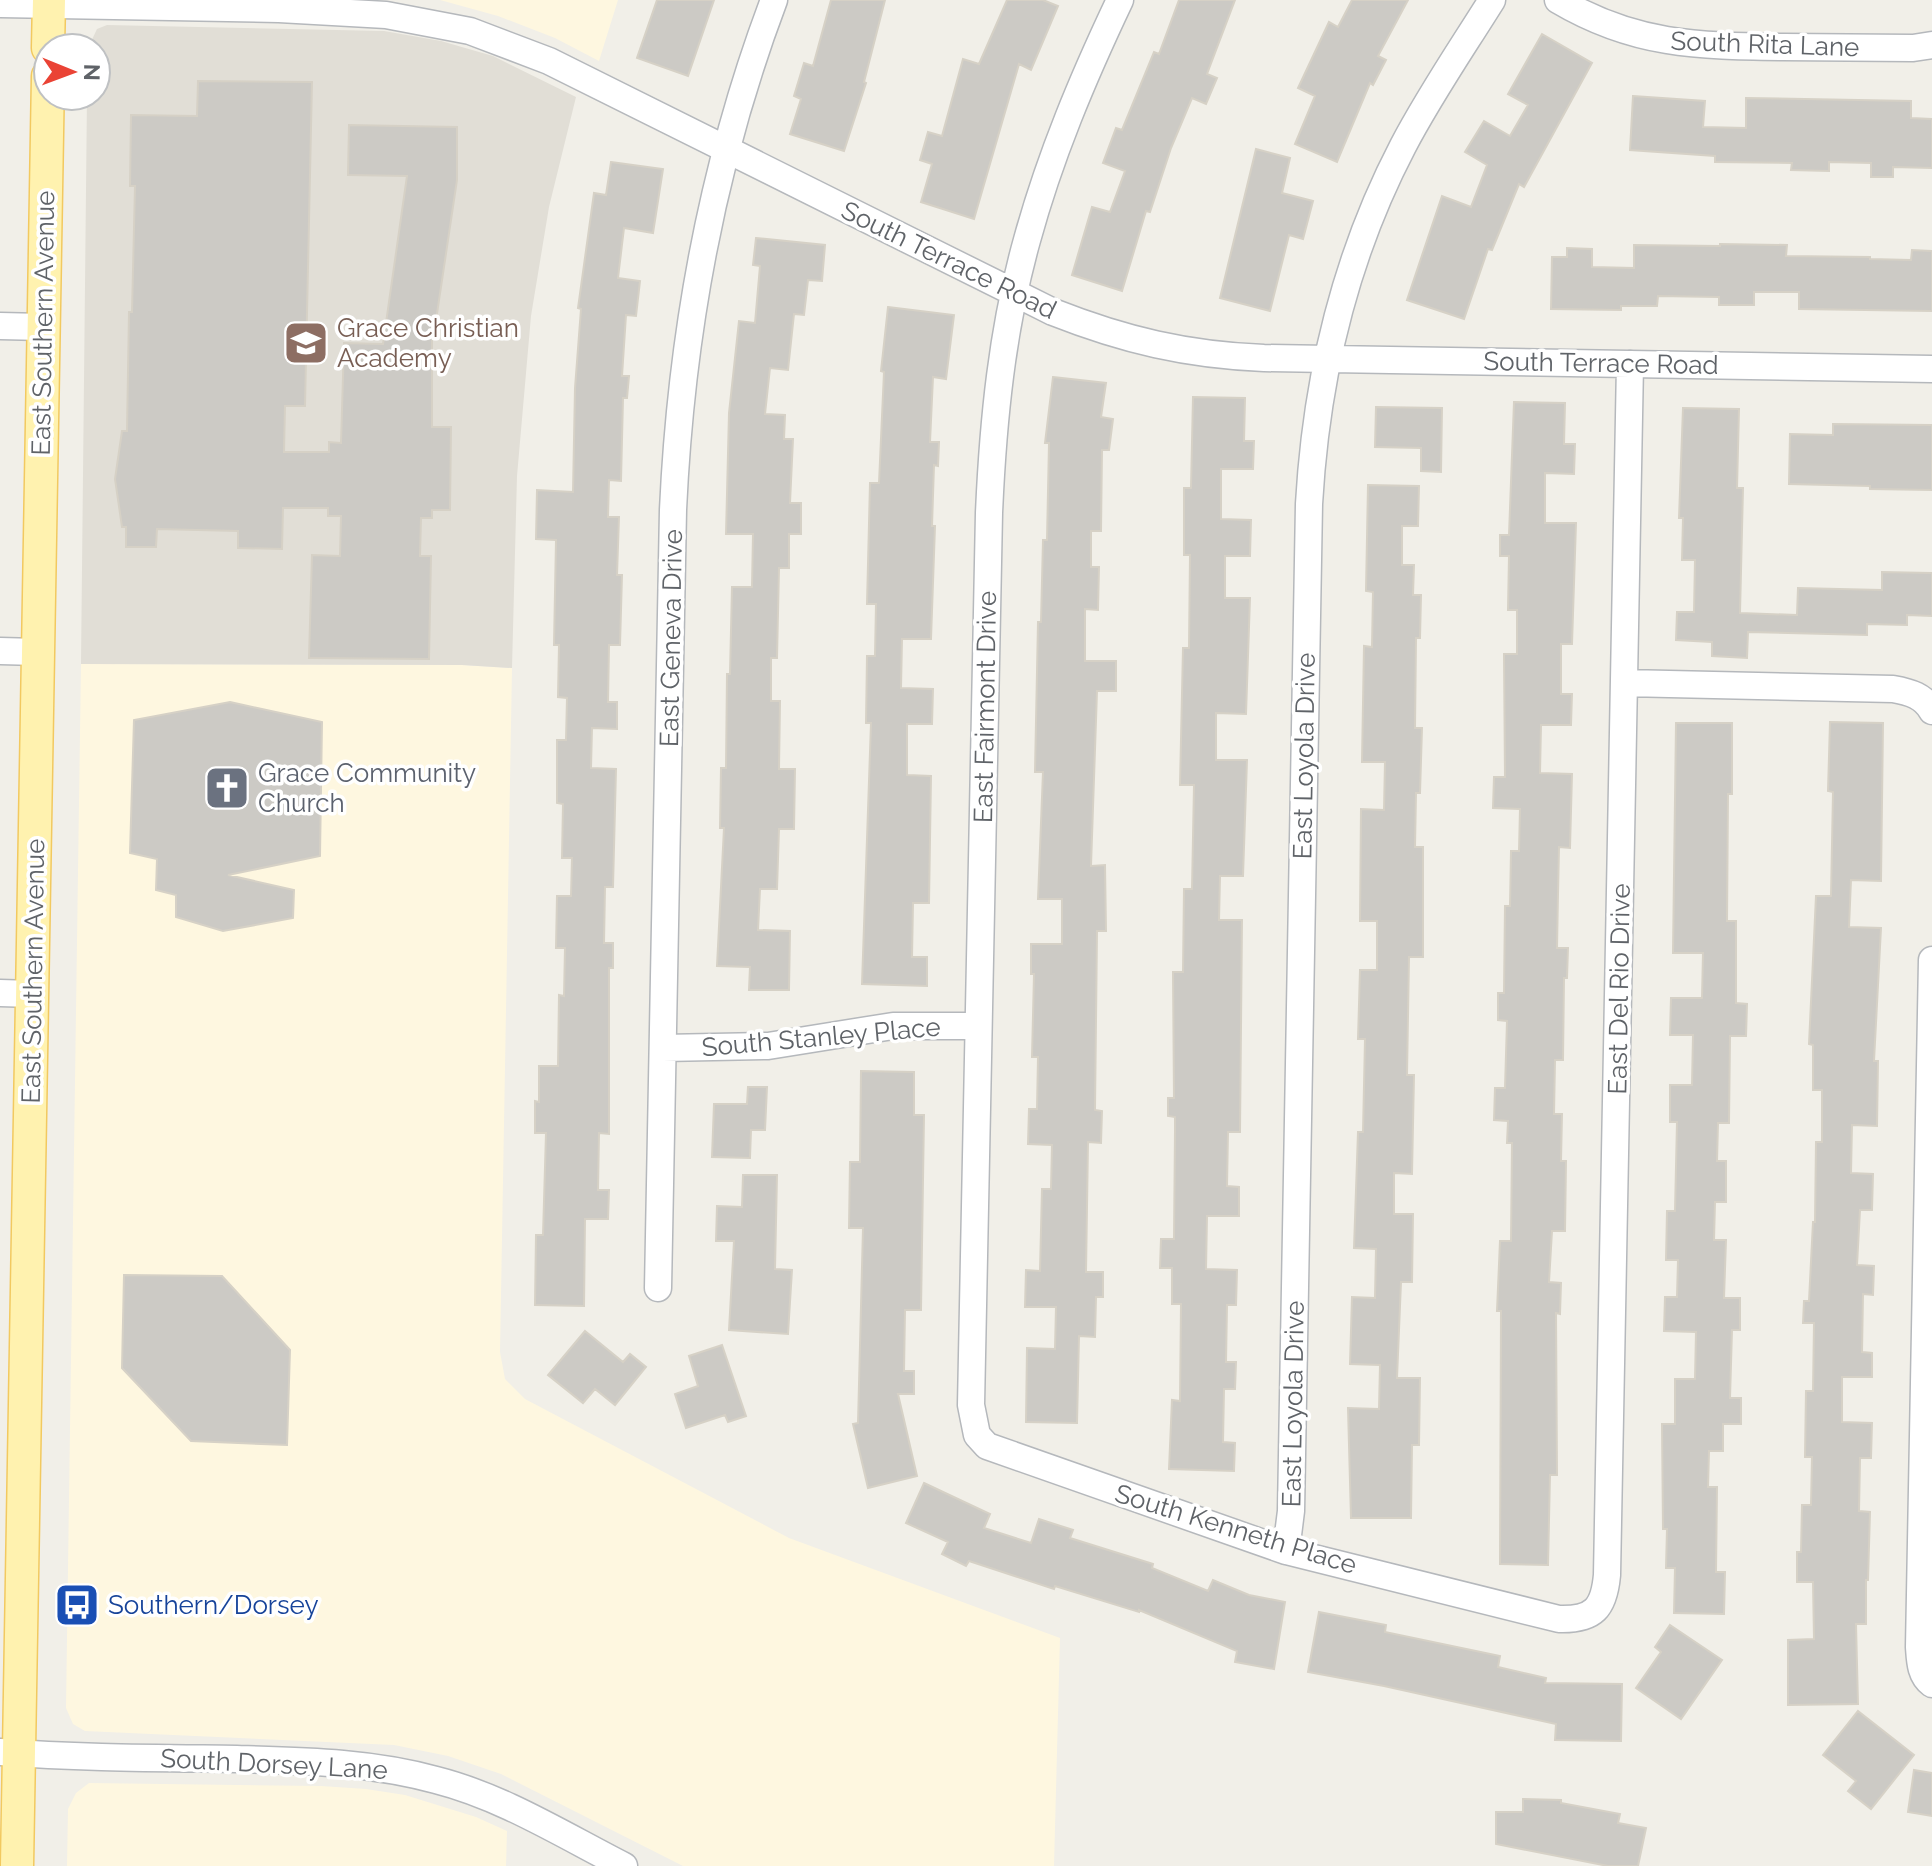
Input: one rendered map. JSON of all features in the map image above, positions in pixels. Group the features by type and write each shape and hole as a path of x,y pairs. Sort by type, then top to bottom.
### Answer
{"main road":[{"path":"48,32 49,3"},
{"name":"East Southern Avenue","path":"17,1866 10,1753 32,994 47,112"}],"street":[{"name":"East Geneva Drive","path":"658,1288 675,461 691,310 725,149 774,0"},
{"name":"East Fairmont Drive","path":"977,1435 971,1405 991,455 996,401 1026,243 1082,80 1120,0"},
{"name":"East Loyola Drive","path":"1286,1551 1291,1511 1309,504 1314,434 1328,358 1355,261 1386,181 1416,122 1492,0"},
{"name":"South Rita Lane","path":"1558,0 1615,28 1681,44 1913,48 1932,45"},
{"name":"South Terrace Road","path":"0,4 293,9 386,15 470,31 549,61 1014,294 1088,326 1164,348 1229,357 1932,369"},
{"path":"0,326 43,327"},
{"name":"East Del Rio Drive","path":"1595,1611 1602,1601 1607,1575 1630,364"},
{"path":"0,651 37,652"},
{"path":"1625,683 1893,689 1918,696 1930,707"},
{"path":"1929,1682 1919,1647 1932,960"},
{"path":"0,993 32,994"},
{"name":"South Stanley Place","path":"663,1048 768,1046 893,1026 978,1026"},
{"name":"South Kenneth Place","path":"977,1435 987,1446 1001,1453 1286,1551 1559,1619 1585,1617 1595,1611"},
{"name":"South Dorsey Lane","path":"10,1753 318,1761 395,1770 440,1780 492,1799 624,1866"}],"shaded area":[{"path":"440,0 618,0 599,61 555,38 498,16"},
{"name":"Grace Christian Academy","path":"107,25 384,31 441,41 493,56 576,97 549,207 531,316 517,476 512,668 462,665 81,664 87,112 112,112 112,32 96,32"},
{"path":"81,664 462,665 512,668 500,1352 505,1379 525,1399 789,1538 1060,1638 1054,1866 683,1866 501,1774 448,1756 394,1745 85,1731 73,1724 66,1708"},
{"path":"89,1783 321,1786 405,1795 476,1817 507,1831 506,1866 67,1866 68,1809 76,1793"}],"building":[{"path":"657,0 714,0 688,76 637,58"},
{"path":"831,0 885,0 866,83 844,151 790,134 801,99 794,96 804,63 813,66"},
{"path":"1007,0 1043,0 1058,6 1031,70 1019,64 974,219 921,202 932,164 920,160 928,132 942,136 963,59 979,64"},
{"path":"1179,0 1235,0 1207,74 1217,78 1206,104 1192,98 1171,148 1150,212 1146,211 1122,291 1072,275 1092,207 1110,212 1125,171 1103,163 1116,128 1122,130 1154,52 1159,54"},
{"path":"1352,0 1408,0 1378,56 1386,60 1373,85 1370,83 1337,162 1295,144 1315,96 1298,88 1329,22 1338,27"},
{"path":"1542,34 1592,63 1524,187 1519,184 1492,250 1488,249 1464,319 1407,300 1442,196 1471,207 1487,165 1465,152 1484,121 1510,136 1528,105 1508,94"},
{"path":"198,81 312,82 305,406 285,406 284,452 329,452 329,442 341,443 344,343 383,344 407,176 348,175 349,125 457,127 457,180 435,327 432,326 432,427 451,427 450,510 432,510 432,518 421,518 420,556 431,556 429,659 309,658 312,555 340,556 341,516 328,516 328,508 283,508 282,549 238,548 238,531 157,529 156,547 126,547 126,527 122,527 115,479 122,431 127,431 135,186 130,186 131,115 197,116"},
{"path":"1633,96 1705,101 1703,127 1746,128 1746,98 1911,101 1911,118 1932,119 1932,168 1893,167 1893,177 1871,177 1871,163 1829,162 1829,171 1791,170 1792,163 1715,162 1715,156 1630,150"},
{"path":"1256,149 1290,158 1282,193 1313,201 1303,239 1289,235 1270,311 1220,298"},
{"path":"611,162 663,169 653,233 624,228 618,278 640,281 636,316 626,315 622,376 629,376 627,398 623,398 621,481 609,480 608,517 619,517 617,575 622,575 620,645 609,645 608,702 617,702 617,729 592,728 591,768 616,769 613,887 605,887 604,943 613,943 613,968 609,968 609,1134 599,1133 598,1190 609,1190 608,1219 585,1219 584,1306 535,1305 536,1235 543,1235 546,1133 535,1133 535,1101 539,1102 539,1066 558,1066 559,995 564,996 565,948 556,948 557,896 571,896 572,858 562,858 563,804 557,803 557,740 566,740 567,698 558,697 559,645 554,645 556,540 536,539 537,490 573,492 575,388 581,309 578,308 594,193 606,195"},
{"path":"756,238 825,245 822,281 808,280 804,315 794,314 788,370 770,368 765,414 785,415 784,439 793,439 790,503 801,503 801,534 789,534 789,568 779,568 777,658 771,658 771,701 780,701 779,769 795,769 794,829 779,829 777,889 760,889 758,930 790,931 789,990 749,990 750,967 717,966 724,828 720,828 721,768 726,768 732,587 752,587 753,534 726,534 729,413 739,321 755,323 760,266 753,265"},
{"path":"1634,245 1787,245 1786,256 1870,259 1911,260 1912,250 1932,251 1932,311 1799,309 1799,292 1754,292 1754,305 1719,305 1719,297 1658,296 1657,306 1621,306 1621,310 1551,309 1552,257 1567,257 1567,248 1592,249 1592,267 1634,268"},
{"path":"888,307 954,315 946,379 933,377 930,442 939,442 938,466 934,465 931,639 902,639 901,688 933,689 932,724 907,724 907,775 931,776 929,903 913,903 912,957 927,957 927,986 862,984 871,723 866,723 867,656 875,656 876,604 867,604 870,483 879,483 884,372 881,371"},
{"path":"1053,377 1106,383 1101,417 1113,419 1109,450 1102,450 1101,531 1091,531 1091,567 1099,567 1098,610 1085,609 1085,661 1116,661 1116,691 1097,691 1091,866 1105,865 1106,931 1097,931 1095,1110 1102,1111 1101,1143 1088,1142 1086,1272 1103,1272 1103,1297 1096,1297 1095,1337 1079,1336 1077,1423 1026,1422 1027,1348 1055,1349 1056,1307 1025,1307 1026,1270 1040,1271 1042,1189 1051,1189 1052,1145 1028,1144 1029,1109 1037,1109 1038,1057 1032,1057 1034,974 1031,974 1031,944 1062,944 1062,899 1038,899 1043,772 1035,772 1038,622 1041,622 1043,540 1047,540 1049,443 1045,443"},
{"path":"1193,397 1245,398 1244,441 1254,441 1253,469 1221,469 1221,519 1251,520 1250,556 1225,556 1225,598 1250,598 1246,714 1216,713 1216,760 1247,760 1243,876 1220,876 1219,920 1242,920 1240,1132 1228,1132 1227,1186 1239,1187 1239,1216 1207,1216 1206,1269 1237,1270 1236,1305 1227,1305 1226,1362 1236,1362 1235,1389 1224,1389 1223,1442 1235,1443 1234,1471 1169,1469 1172,1400 1180,1401 1181,1304 1172,1304 1172,1268 1160,1268 1161,1239 1174,1239 1175,1117 1168,1116 1168,1098 1174,1098 1173,972 1183,972 1184,889 1192,889 1194,785 1180,785 1183,648 1189,648 1190,555 1184,555 1184,488 1191,488"},
{"path":"1514,402 1565,403 1564,444 1575,444 1574,474 1545,473 1545,523 1576,523 1572,644 1561,644 1561,694 1572,694 1571,725 1541,725 1540,773 1572,774 1570,848 1559,847 1557,948 1568,948 1567,978 1564,978 1563,1060 1555,1060 1554,1114 1562,1114 1561,1161 1566,1161 1565,1231 1552,1231 1549,1282 1561,1283 1560,1314 1556,1313 1557,1475 1550,1475 1548,1565 1500,1564 1501,1311 1497,1311 1500,1241 1511,1241 1512,1143 1507,1143 1508,1121 1494,1120 1495,1088 1505,1088 1507,1021 1498,1020 1498,993 1504,993 1505,906 1510,906 1511,851 1519,851 1520,809 1493,808 1494,777 1505,777 1504,654 1517,654 1517,610 1508,610 1509,556 1500,556 1500,535 1509,535"},
{"path":"1376,407 1442,408 1441,472 1421,471 1421,448 1375,447"},
{"path":"1683,408 1739,409 1737,488 1743,488 1740,613 1797,615 1798,588 1882,590 1882,572 1932,573 1932,616 1907,615 1907,625 1867,624 1867,635 1748,632 1747,658 1712,656 1712,642 1676,640 1677,612 1694,612 1695,560 1682,560 1683,518 1679,518"},
{"path":"1833,424 1932,425 1932,490 1789,484 1790,434 1833,435"},
{"path":"1368,485 1419,486 1418,526 1402,526 1402,565 1414,565 1413,595 1421,595 1420,638 1416,638 1415,728 1422,728 1415,847 1423,847 1423,957 1409,957 1407,1075 1414,1075 1412,1174 1394,1173 1394,1214 1413,1214 1412,1282 1401,1282 1397,1378 1420,1378 1419,1445 1412,1445 1411,1518 1351,1518 1348,1408 1379,1409 1380,1365 1350,1364 1352,1297 1375,1298 1376,1249 1354,1248 1358,1132 1363,1132 1365,1039 1358,1039 1360,970 1377,970 1377,921 1360,921 1361,809 1384,810 1385,762 1362,762 1364,646 1372,647 1373,592 1366,591"},
{"name":"Grace Community Church","path":"230,702 322,722 320,856 228,875 294,890 293,918 223,931 176,917 176,895 156,890 157,859 130,853 134,720"},
{"path":"1830,722 1883,723 1881,881 1851,880 1849,927 1881,928 1874,1061 1878,1061 1877,1126 1852,1125 1851,1173 1873,1174 1872,1210 1860,1210 1857,1265 1874,1266 1873,1295 1863,1294 1862,1352 1872,1353 1872,1377 1842,1377 1842,1422 1872,1423 1871,1458 1860,1458 1859,1511 1870,1512 1868,1580 1866,1624 1856,1624 1858,1704 1788,1705 1788,1640 1814,1639 1813,1582 1797,1582 1797,1552 1801,1552 1802,1505 1811,1505 1812,1457 1805,1457 1806,1391 1813,1391 1814,1323 1803,1323 1804,1301 1809,1301 1815,1222 1816,1142 1822,1142 1822,1090 1813,1090 1813,1045 1809,1044 1816,896 1831,896 1833,792 1828,791"},
{"path":"1676,723 1732,723 1727,921 1736,921 1736,1003 1747,1004 1746,1036 1730,1036 1729,1123 1718,1123 1717,1161 1726,1161 1726,1202 1715,1202 1714,1240 1726,1240 1724,1298 1740,1298 1740,1330 1732,1330 1730,1398 1741,1398 1741,1424 1723,1424 1723,1451 1709,1451 1708,1487 1717,1487 1716,1572 1725,1572 1724,1614 1674,1613 1675,1568 1666,1568 1667,1529 1663,1529 1662,1424 1675,1424 1675,1379 1695,1379 1696,1332 1664,1331 1665,1297 1677,1297 1678,1260 1666,1260 1667,1211 1675,1211 1677,1122 1670,1122 1670,1085 1692,1085 1693,1035 1670,1035 1671,998 1702,998 1703,953 1673,953"},
{"path":"861,1071 914,1072 914,1115 924,1115 921,1310 905,1310 904,1371 914,1371 914,1394 898,1394 917,1476 868,1488 853,1424 858,1423 863,1228 849,1228 850,1162 860,1162"},
{"path":"748,1087 767,1087 765,1130 751,1130 750,1158 712,1157 714,1104 747,1104"},
{"path":"743,1175 777,1175 775,1269 792,1270 788,1334 729,1330 734,1241 716,1241 717,1206 742,1207"},
{"path":"124,1275 222,1276 290,1350 287,1445 191,1441 122,1368"},
{"path":"585,1331 623,1362 630,1354 646,1367 615,1405 595,1389 583,1403 548,1375"},
{"path":"722,1345 746,1416 728,1422 725,1415 686,1428 675,1394 698,1386 689,1356"},
{"path":"924,1483 990,1514 984,1528 1031,1543 1039,1519 1073,1530 1070,1538 1153,1564 1152,1568 1208,1591 1213,1580 1249,1595 1285,1602 1274,1669 1235,1662 1237,1651 1139,1610 1055,1586 1054,1589 969,1561 966,1566 942,1554 948,1542 906,1523"},
{"path":"1319,1612 1386,1625 1385,1632 1500,1656 1498,1667 1546,1678 1545,1683 1622,1684 1621,1741 1555,1740 1556,1724 1308,1672"},
{"path":"1670,1625 1722,1660 1681,1719 1636,1688 1661,1652 1655,1647"},
{"path":"1858,1711 1914,1755 1871,1809 1848,1791 1856,1781 1823,1755"},
{"path":"1914,1770 1932,1773 1932,1816 1908,1812"},
{"path":"1523,1799 1561,1800 1561,1803 1620,1814 1618,1823 1646,1828 1638,1866 1608,1866 1496,1844 1496,1812 1523,1812"}],"place":[{"name":"Grace Christian Academy","path":"306,343"},
{"name":"Grace Community Church","path":"227,788"},
{"name":"Southern/Dorsey","path":"77,1605"}]}
